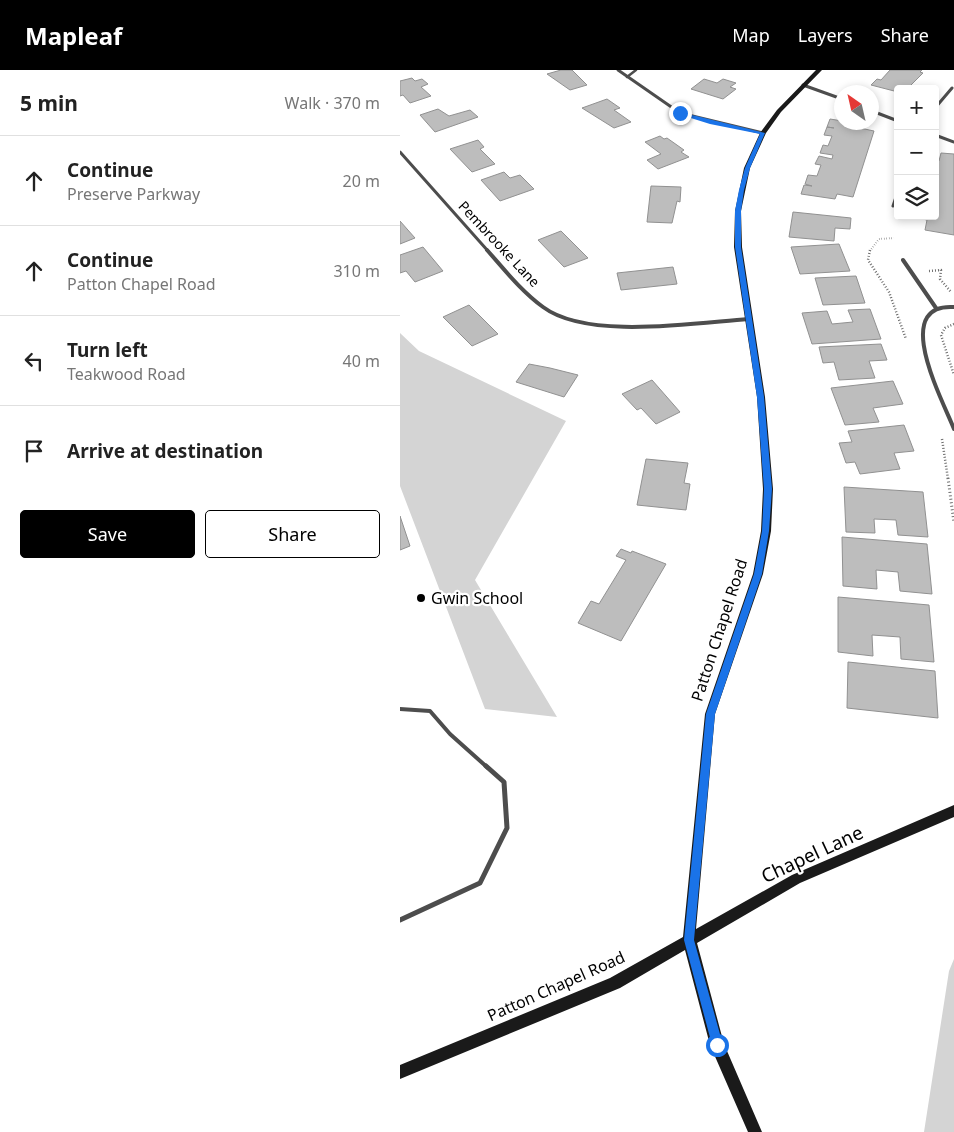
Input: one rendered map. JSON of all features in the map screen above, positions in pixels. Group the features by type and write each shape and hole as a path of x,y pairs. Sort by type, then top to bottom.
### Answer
{"street":[{"path":"618,70 680,113 710,122 763,133"},
{"name":"Patton Chapel Road","path":"400,1072 615,983 689,940 710,714 758,574 766,531 768,489 761,397 738,247 738,211 747,168 763,133 803,84 818,70"},
{"path":"803,84 834,96"},
{"path":"939,103 952,88"},
{"path":"879,114 894,119"},
{"path":"939,136 954,142"},
{"name":"Pembrooke Lane","path":"400,152 520,287 544,308 576,321 600,326 632,327 748,319"},
{"path":"903,260 936,308"},
{"path":"954,307 936,308 926,316 922,328 924,346 954,429"},
{"name":"Chapel Lane","path":"689,940 796,879 954,811"},
{"path":"689,940 717,1045 755,1132"}],"lane":[{"path":"627,77 636,70"},
{"path":"400,709 430,711 450,734 504,782 507,828 480,883 400,920"}],"path":[{"path":"954,324 945,328 941,335 954,375"}],"shaded area":[{"path":"400,333 419,351 566,421 475,580 557,717 485,709 400,486"},
{"path":"954,959 954,1132 924,1132 949,971"}],"building":[{"path":"561,70 572,70 587,85 570,90 547,74"},
{"path":"890,70 922,70 920,72 923,73 911,85 894,85 894,91 879,87 879,85 871,85 877,79 881,80"},
{"path":"412,78 415,81 422,79 428,84 421,87 431,96 410,103 403,95 400,96 400,81"},
{"path":"704,79 717,83 723,79 736,83 730,87 736,89 723,99 691,89"},
{"path":"607,99 620,108 614,110 631,122 614,128 582,108"},
{"path":"438,109 449,116 470,110 478,117 435,132 420,115"},
{"path":"830,119 834,120 834,130 874,131 853,197 837,194 835,199 801,194 804,185 812,186 805,184 808,175 817,176 821,165 815,164 819,156 832,159 833,155 820,153 823,145 828,146 832,136 824,135"},
{"path":"660,136 664,139 667,138 684,150 681,152 689,157 658,169 647,160 661,154 645,142"},
{"path":"478,140 484,147 480,149 495,164 472,172 450,149"},
{"path":"941,153 954,154 954,235 925,230 927,220 939,220 939,161"},
{"path":"504,172 510,178 520,175 534,189 500,201 481,180"},
{"path":"651,186 681,187 680,202 677,201 672,223 647,222"},
{"path":"793,212 851,218 850,229 835,228 834,241 789,237"},
{"path":"400,221 415,238 400,244"},
{"path":"561,231 588,258 564,267 538,240"},
{"path":"839,244 850,271 800,274 791,247"},
{"path":"423,247 443,271 415,282 406,271 400,273 400,255"},
{"path":"673,267 677,284 621,290 617,273"},
{"path":"856,276 865,303 823,305 815,278"},
{"path":"469,305 498,334 472,346 443,317"},
{"path":"870,309 881,339 812,344 802,313 827,311 832,324 853,322 848,310"},
{"path":"881,344 887,360 869,361 875,378 839,380 834,362 823,363 819,347"},
{"path":"529,364 578,375 564,397 516,382"},
{"path":"652,380 680,412 656,424 641,408 637,410 622,394"},
{"path":"893,381 903,404 873,408 879,422 845,425 831,388"},
{"path":"904,425 914,451 894,453 900,469 860,474 855,462 846,463 839,443 852,442 848,431"},
{"path":"646,459 688,463 684,483 690,484 686,510 637,505"},
{"path":"844,487 923,492 928,537 898,535 896,520 874,519 875,533 846,532"},
{"path":"400,516 410,546 400,550"},
{"path":"842,537 927,544 932,594 900,591 898,572 876,570 877,589 843,586"},
{"path":"621,549 631,553 632,551 666,564 621,641 578,623 591,601 599,604 626,560 616,556"},
{"path":"838,597 929,605 934,662 901,659 900,637 872,635 873,656 838,652"},
{"path":"848,662 935,671 938,718 847,708"}],"place":[{"name":"Gwin School","path":"421,598"}],"route":[{"path":"680,113 710,122 763,133 747,168 742,190 738,211 738,247 761,397 768,489 766,531 758,574 710,714 689,940 717,1045"}]}
